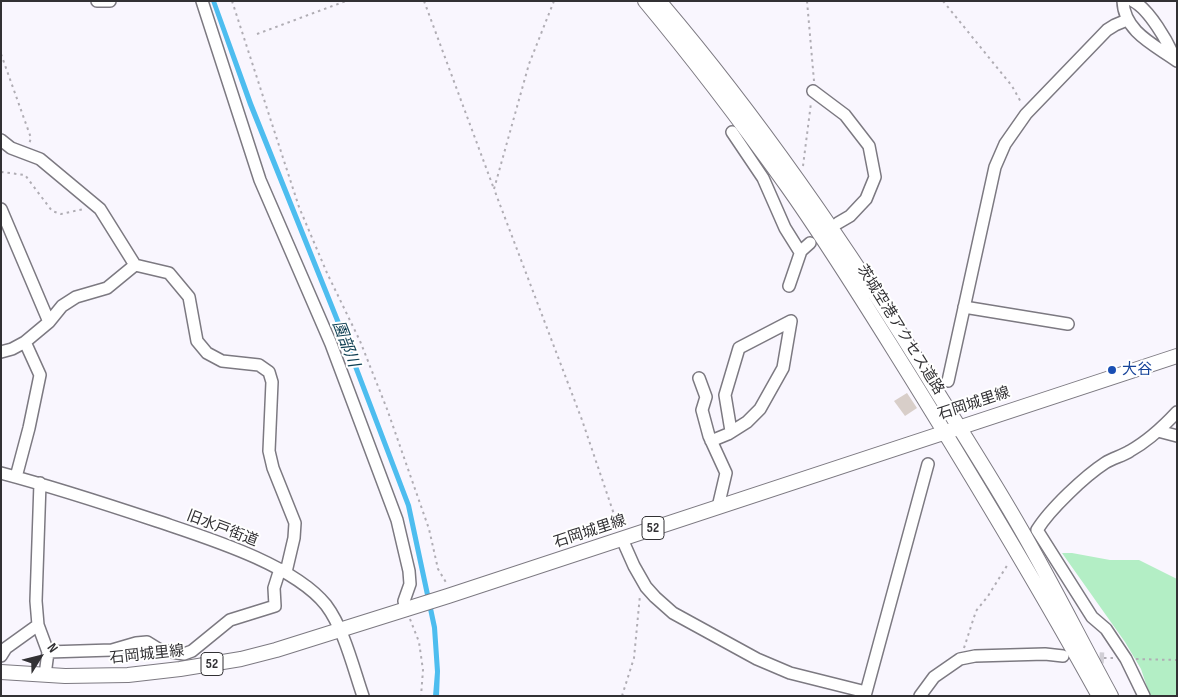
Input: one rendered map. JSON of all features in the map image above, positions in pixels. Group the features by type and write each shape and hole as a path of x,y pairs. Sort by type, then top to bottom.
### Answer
{"main road":[{"name":"茨城空港アクセス道路","path":"645,1 730,107 841,267 1011,542 1098,696"},
{"name":"茨城空港アクセス道路","path":"659,1 691,38 739,100 872,288 1023,532 1111,696"},
{"name":"石岡城里線","path":"1,672 45,675 128,675 241,659 340,631 411,608 448,591 622,539 959,426 1177,356"}],"street":[{"path":"97,1 110,1"},
{"path":"202,1 260,180 330,344 397,520 409,571 410,584 404,600 411,608"},
{"path":"1123,1 1127,20 1138,34 1176,61"},
{"path":"1133,1 1147,13 1165,39 1176,61"},
{"path":"948,381 995,167 1004,144 1026,114 1107,30 1127,20"},
{"path":"813,91 845,115 869,146 872,161 875,177 866,199 850,216 838,223"},
{"path":"732,132 763,178 785,228 800,252"},
{"path":"1,140 12,148 40,159 100,210 135,265 169,273 189,297 197,341 207,353 222,360 259,365 269,372 272,382 269,450 273,468 295,523 294,538 283,571 274,588 274,606 230,620 192,651 184,654 160,650 147,642 112,650 48,652"},
{"path":"1,209 49,322"},
{"path":"788,286 800,252 810,243"},
{"path":"1,352 25,342 49,322 62,306 76,297 108,288 135,265"},
{"path":"964,307 1068,324"},
{"path":"711,441 731,432 747,422 760,408 783,368 791,321 739,348 725,395 731,432"},
{"path":"16,477 40,375 25,342"},
{"path":"699,378 706,397 702,410 711,441 726,473 718,507"},
{"path":"1144,696 1126,659 1106,629 1092,618 1037,530 1043,520 1087,476 1107,461 1128,452 1158,431 1177,412"},
{"path":"1158,431 1177,436"},
{"path":"622,539 646,587 673,613 757,659 790,673 866,694 928,464"},
{"name":"旧水戸街道","path":"1,473 88,497 201,536 259,559 283,571 302,583 331,612 340,631 363,696"},
{"path":"40,483 36,601 38,626 48,652 45,675"},
{"path":"1,656 6,648 38,626"},
{"path":"920,696 934,677 960,659 975,656 1045,654 1064,656"}],"path":[{"path":"232,1 299,207 327,273 360,341 387,409 429,529 438,569 448,591"},
{"path":"257,34 346,1"},
{"path":"424,1 582,420 622,539"},
{"path":"494,189 529,64 554,1"},
{"path":"943,1 1012,86 1026,114"},
{"path":"1,54 31,138 27,154"},
{"path":"1,172 25,175 52,211 61,214 87,208 93,204"},
{"path":"960,659 976,611 1008,564"},
{"path":"622,696 634,658 639,597 646,587"},
{"path":"411,608 420,642 423,670 421,696"},
{"path":"1104,658 1177,660"}],"green space":[{"path":"1062,553 1110,560 1139,560 1177,579 1177,696 1150,696 1141,669 1125,642"}],"water":[{"name":"園部川","path":"211,1 216,1 253,103 350,345 411,505 437,627 440,671 439,696 433,696 435,672 432,628 406,506 345,346 248,105"}],"building":[{"path":"907,393 917,408 905,416 894,401"}],"tunnel":[{"path":"1083,657 1104,658"}],"place":[{"name":"大谷","path":"1112,370"}]}
